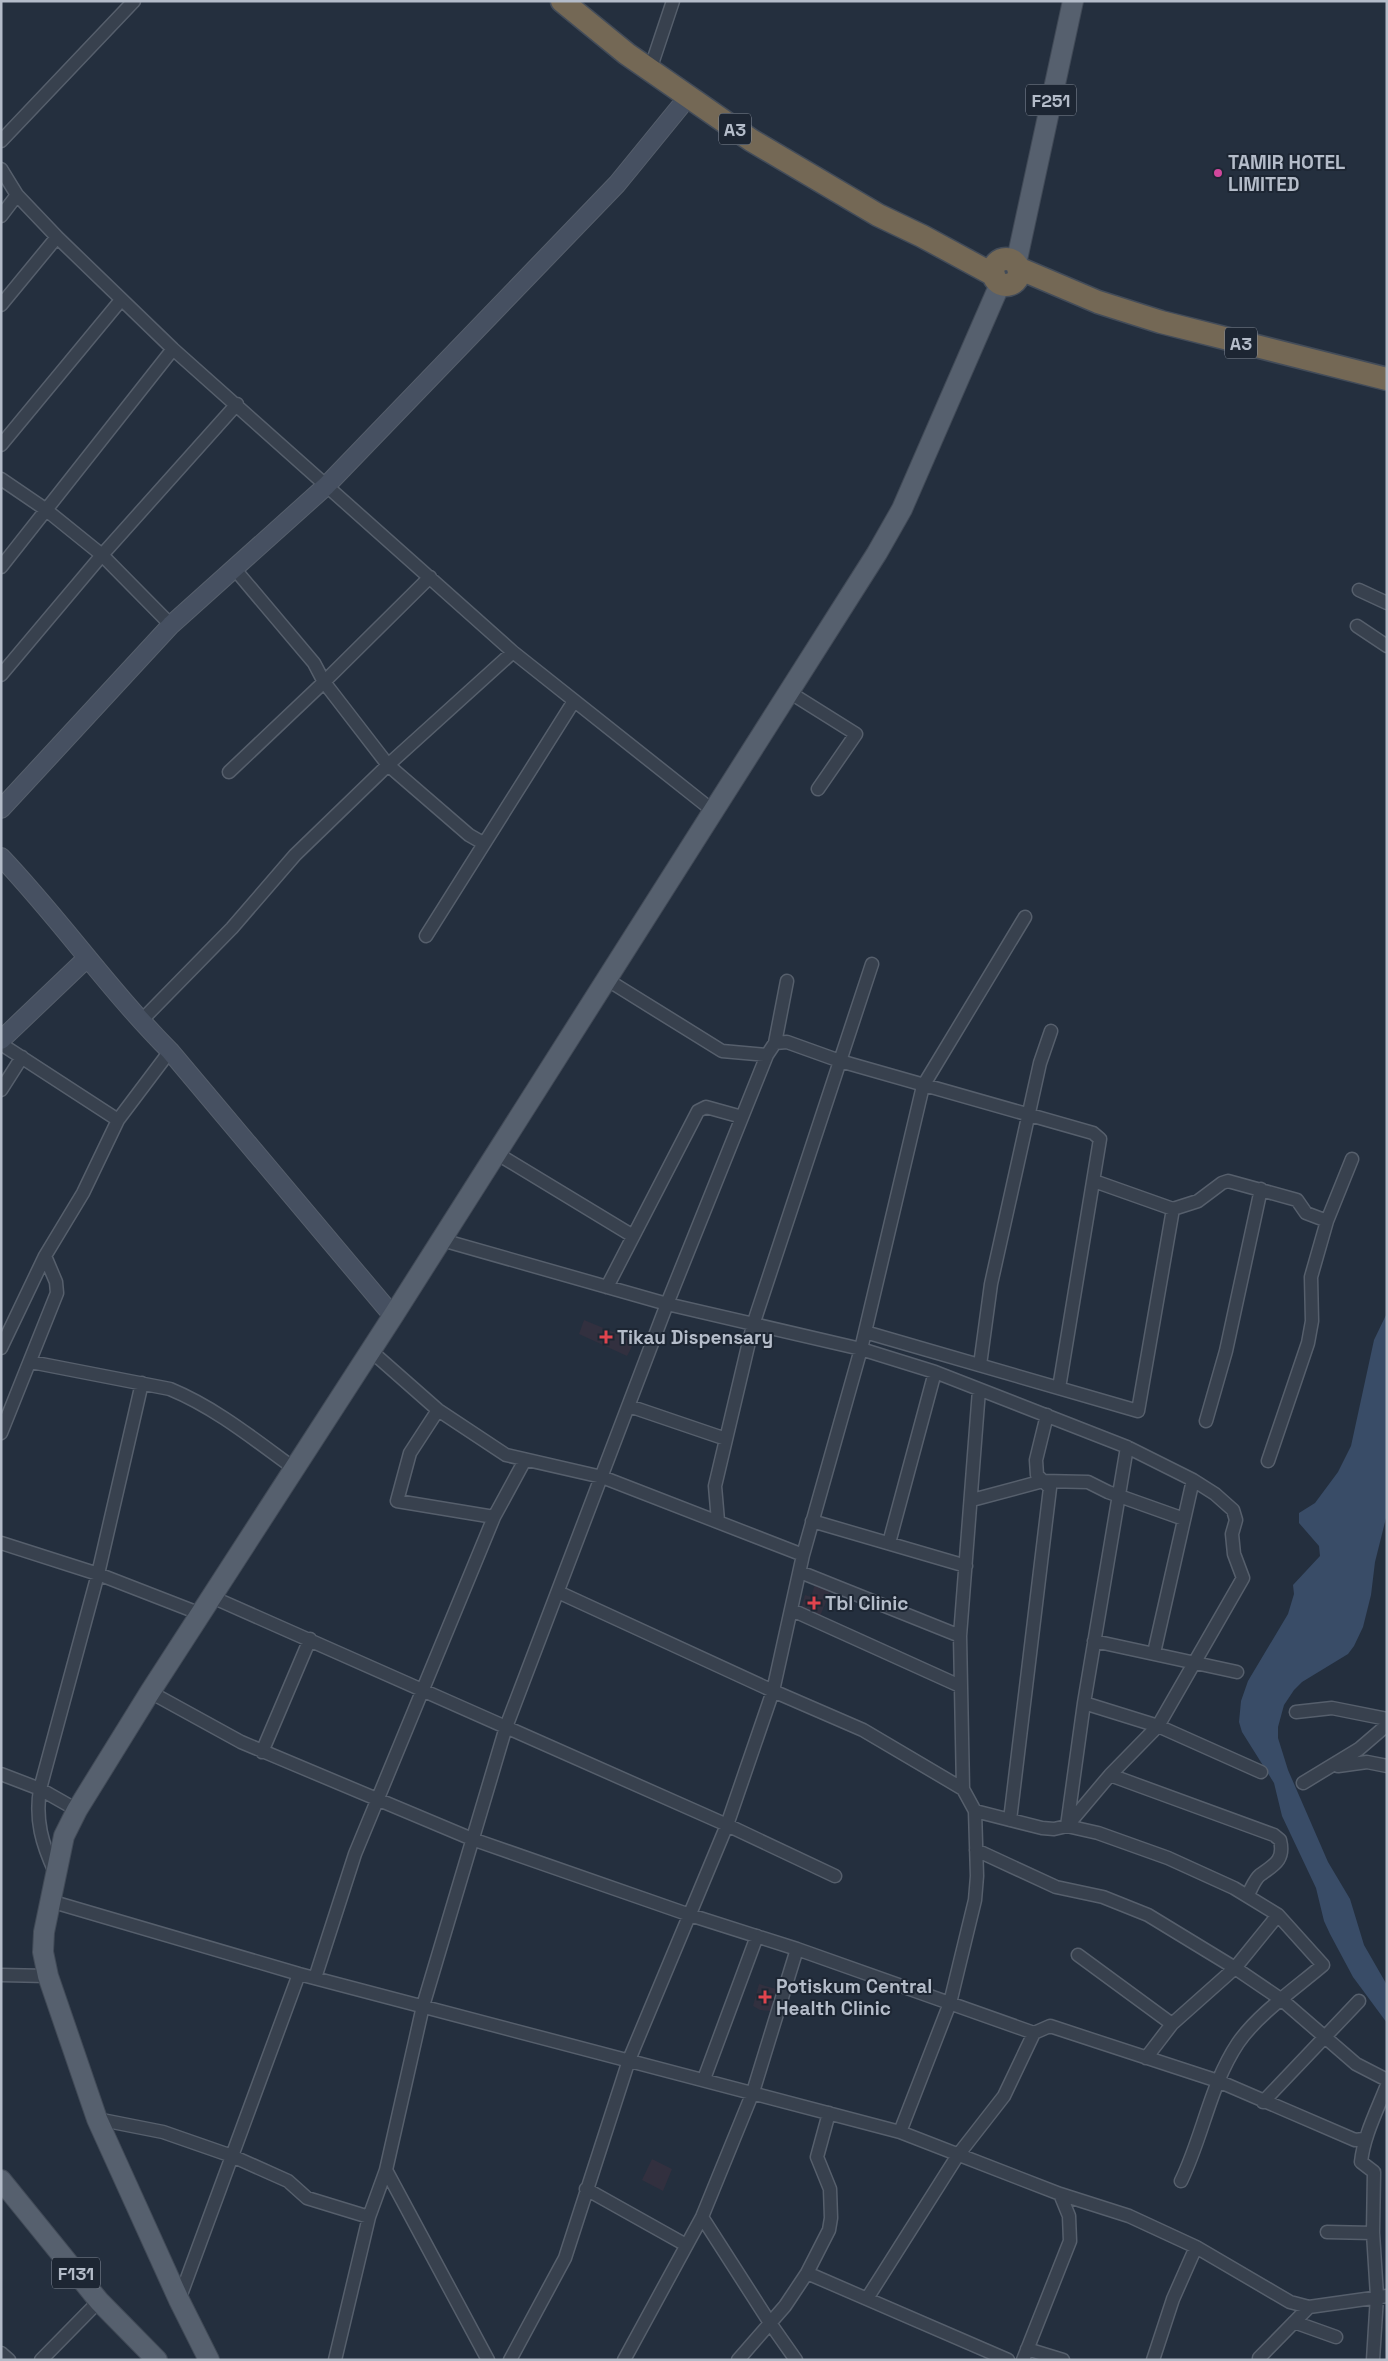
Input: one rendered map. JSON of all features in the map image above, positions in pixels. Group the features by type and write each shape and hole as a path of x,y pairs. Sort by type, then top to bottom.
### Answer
{"highway":[{"name":"A3","path":"562,1 688,98 751,140 878,215 922,236 1065,297 1098,302 1232,341 1387,379"}],"main road":[{"name":"F251","path":"1006,271 1029,198 1073,1"},
{"path":"209,2360 179,2300 97,2119 48,1976 43,1952 55,1872 64,1836 77,1810 150,1692 371,1352 712,810 877,553 902,509 1006,271"},
{"name":"F131","path":"1,2180 99,2301 157,2360"}],"street":[{"path":"1,140 134,1"},
{"path":"650,70 673,1"},
{"path":"1,809 171,625 326,486 617,184 688,98"},
{"path":"1,169 17,195 121,300 326,486 513,652 712,810"},
{"path":"1,216 17,195"},
{"path":"1,305 57,237"},
{"path":"1,445 121,300"},
{"path":"1,567 173,348"},
{"path":"1,675 102,555 237,404"},
{"path":"1,479 46,509 102,555 171,625"},
{"path":"234,567 314,663 324,682 388,765 469,835 483,843"},
{"path":"229,772 324,682 430,577"},
{"path":"1359,590 1387,603"},
{"path":"1357,626 1387,646"},
{"path":"140,1022 219,941 294,854 388,765 513,652"},
{"path":"789,692 856,734 818,789"},
{"path":"426,936 574,701"},
{"path":"1,857 40,898 86,958 140,1022 170,1051 393,1316"},
{"path":"510,2360 565,2258 586,2188 629,2060 728,1825 773,1691 803,1555 861,1349 923,1086 1025,917"},
{"path":"1,1040 86,958"},
{"path":"718,1521 715,1486 753,1324 872,964"},
{"path":"606,979 722,1051 767,1055"},
{"path":"335,2360 369,2217 386,2170 423,2006 506,1727 667,1304 767,1055 776,1043 787,981"},
{"path":"980,1366 991,1284 1040,1063 1051,1031"},
{"path":"776,1043 788,1042 840,1061 923,1086 1093,1133 1100,1139 1059,1388"},
{"path":"1,1044 118,1120"},
{"path":"2,1347 45,1256 83,1193 118,1120 170,1051"},
{"path":"1,1090 22,1057"},
{"path":"607,1287 698,1111 706,1107 742,1117"},
{"path":"496,1154 633,1236"},
{"path":"1268,1461 1308,1343 1312,1321 1311,1277 1327,1221 1352,1158"},
{"path":"1094,1181 1173,1210 1198,1201 1222,1182 1228,1180 1297,1200 1306,1213 1327,1221"},
{"path":"1206,1421 1226,1351 1261,1189"},
{"path":"865,1332 1138,1411 1173,1210"},
{"path":"442,1240 667,1304 861,1349 935,1372 1127,1447 1193,1480 1215,1494 1233,1510 1236,1520 1232,1534 1234,1554 1243,1578 1158,1726 1110,1775 1066,1826"},
{"path":"1,1433 57,1293 56,1282 45,1256"},
{"path":"371,1352 438,1410 488,1445 506,1455 602,1477 803,1555"},
{"path":"30,1362 170,1389 189,1397 219,1414 295,1469"},
{"path":"889,1543 935,1372"},
{"path":"55,1872 43,1846 38,1824 37,1806 40,1789 98,1574 142,1383"},
{"path":"900,2132 950,2003 974,1900 977,1876 975,1811 963,1789 960,1636 979,1390"},
{"path":"629,1406 726,1439"},
{"path":"438,1410 408,1457 397,1501 494,1517"},
{"path":"1010,1820 1050,1488 1037,1475 1036,1460 1048,1415"},
{"path":"1066,1826 1084,1703 1127,1447"},
{"path":"315,1978 355,1854 494,1517 525,1460"},
{"path":"1154,1653 1193,1480"},
{"path":"972,1500 1043,1481 1088,1482 1184,1519"},
{"path":"812,1521 966,1566"},
{"path":"1,1543 98,1574 201,1614"},
{"path":"800,1572 960,1636"},
{"path":"558,1592 773,1691 863,1730 963,1789"},
{"path":"212,1597 728,1825 835,1876"},
{"path":"792,1610 960,1686"},
{"path":"262,1752 310,1639"},
{"path":"1094,1641 1194,1661 1237,1672"},
{"path":"150,1692 262,1752 378,1802 472,1839 690,1915 797,1948 1034,2033"},
{"path":"1084,1703 1158,1726 1261,1772"},
{"path":"1296,1712 1332,1708 1387,1719"},
{"path":"1303,1783 1359,1749 1387,1725"},
{"path":"1327,1769 1355,1762 1387,1766"},
{"path":"1,1774 40,1789 77,1810"},
{"path":"1110,1775 1274,1835 1280,1840 1282,1847 1279,1860 1269,1871 1260,1875 1247,1896"},
{"path":"975,1811 1054,1829 1066,1826 1098,1834 1168,1858 1247,1896 1278,1915 1324,1965 1282,2000 1239,2042 1218,2081 1192,2158 1181,2181"},
{"path":"976,1850 1056,1887 1103,1896 1148,1915 1236,1968 1282,2000 1356,2064 1387,2080"},
{"path":"50,1901 299,1974 900,2132 1060,2194 1129,2216 1196,2246 1290,2302 1309,2307 1382,2296"},
{"path":"1146,2058 1172,2024 1236,1968 1278,1915"},
{"path":"704,2080 757,1936"},
{"path":"624,2360 702,2217 753,2092 797,1948"},
{"path":"1078,1955 1172,2024"},
{"path":"179,2300 299,1974"},
{"path":"1,1975 48,1976"},
{"path":"1263,2102 1359,2001"},
{"path":"868,2298 958,2155 1004,2096 1034,2033 1050,2026 1218,2081 1355,2140 1364,2139"},
{"path":"1373,2360 1382,2296 1373,2233 1374,2172 1361,2162 1364,2139 1369,2132 1387,2085"},
{"path":"738,2360 785,2306 807,2273 829,2230 831,2218 830,2189 817,2157 829,2113"},
{"path":"97,2119 163,2132 232,2156 288,2181 308,2198 369,2217"},
{"path":"386,2170 488,2360"},
{"path":"586,2188 686,2245"},
{"path":"1060,2194 1069,2216 1072,2231 1070,2242 1025,2354 1063,2360"},
{"path":"702,2217 796,2360"},
{"path":"1327,2232 1373,2233"},
{"path":"1153,2360 1172,2299 1196,2246"},
{"path":"807,2273 1008,2360"},
{"path":"40,2360 99,2301"},
{"path":"1260,2358 1309,2307"},
{"path":"1294,2322 1336,2337"},
{"path":"1,2353 9,2360"}],"shaded area":[{"name":"Tikau Dispensary","path":"584,1320 635,1341 627,1356 579,1334"},
{"name":"Tbl Clinic","path":"815,1584 832,1588 820,1616 801,1608 805,1595 811,1597"},
{"name":"Potiskum Central Health Clinic","path":"759,1984 776,1989 771,2011 760,2010 753,2006"},
{"path":"652,2159 672,2169 663,2191 642,2180"}],"water":[{"path":"1387,1313 1387,1514 1375,1562 1371,1595 1363,1627 1348,1654 1302,1682 1294,1690 1284,1705 1278,1727 1278,1738 1288,1770 1328,1862 1350,1899 1364,1945 1387,1985 1387,2023 1353,1977 1330,1934 1324,1921 1316,1888 1282,1816 1274,1783 1242,1732 1239,1722 1241,1701 1248,1681 1288,1614 1294,1594 1293,1585 1320,1556 1319,1546 1299,1523 1299,1513 1315,1503 1338,1472 1351,1446 1374,1340"}],"place":[{"name":"TAMIR HOTEL LIMITED","path":"1218,173"},
{"name":"Tikau Dispensary","path":"606,1337"},
{"name":"Tbl Clinic","path":"814,1603"},
{"name":"Potiskum Central Health Clinic","path":"765,1997"}]}
